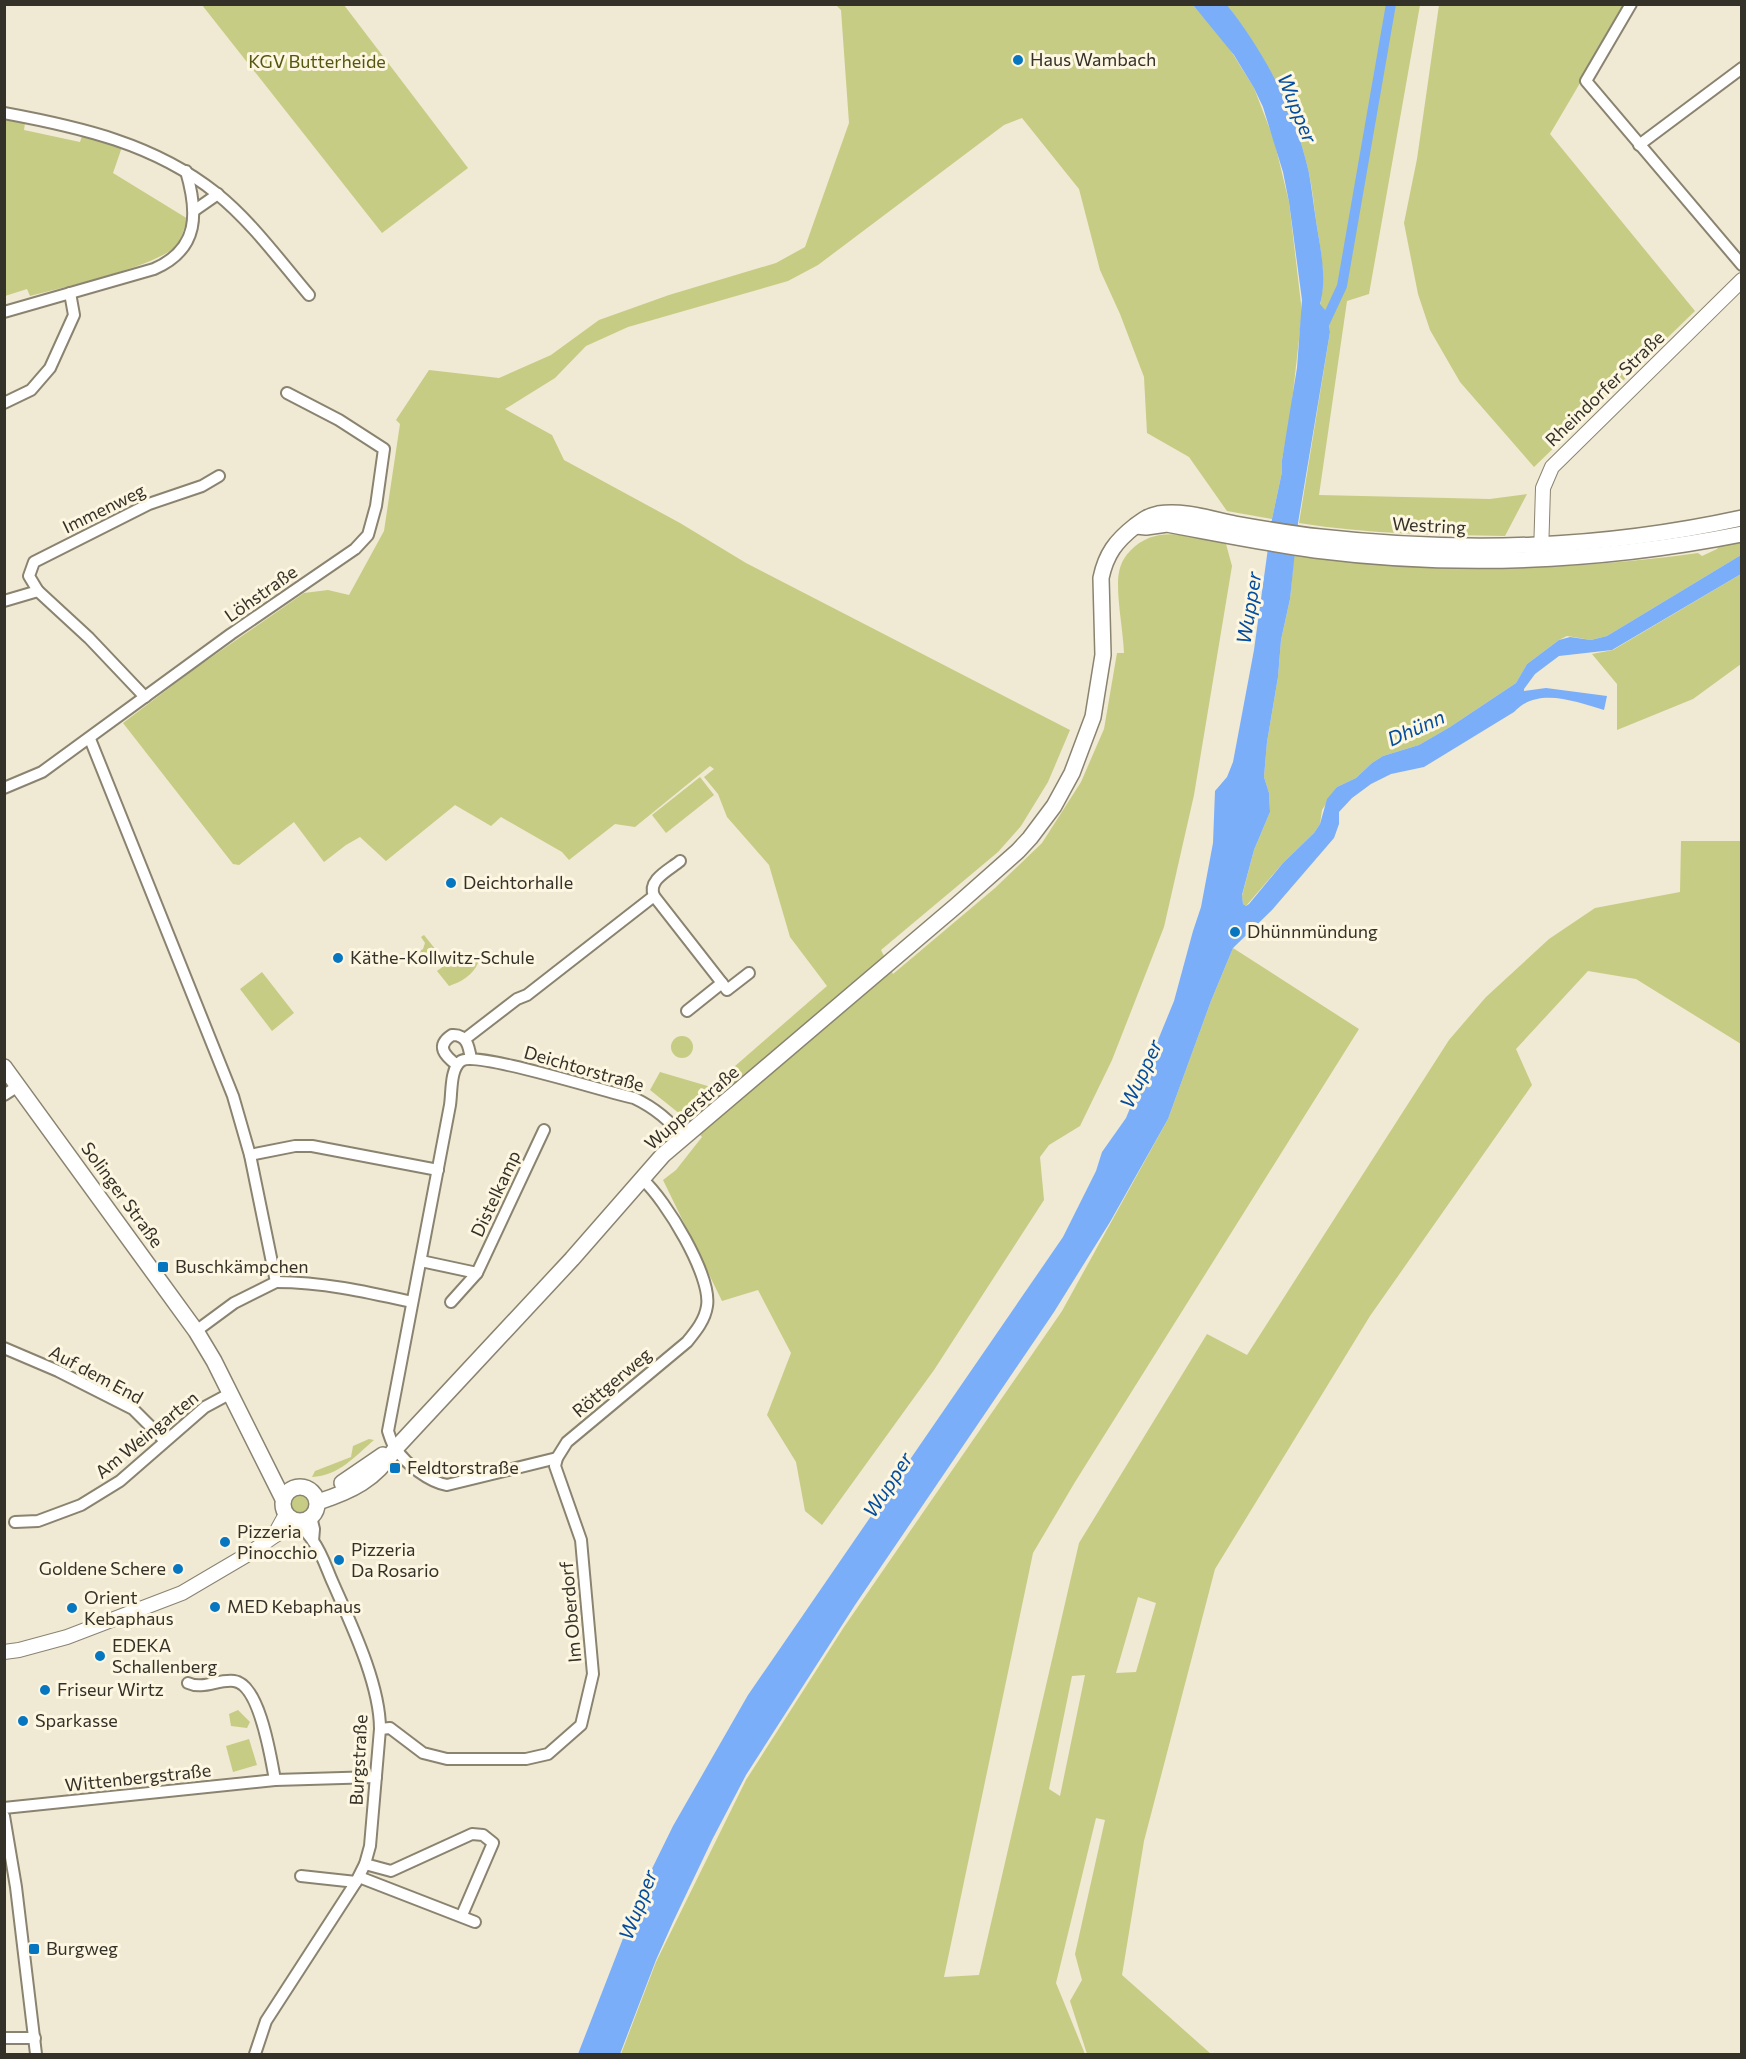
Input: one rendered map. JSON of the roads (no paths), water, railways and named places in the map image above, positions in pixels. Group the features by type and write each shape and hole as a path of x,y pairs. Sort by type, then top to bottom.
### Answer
{"main road":[{"name":"Westring","path":"1018,851 1054,806 1080,754 1093,717 1101,674 1103,655 1101,578 1104,565 1114,544 1136,526 1202,524 1318,544 1436,546 1541,553 1742,518"},
{"path":"1541,553 1622,554 1693,544 1742,534"},
{"name":"Wupperstraße","path":"315,1497 355,1488 384,1465 395,1449 643,1180 663,1155 719,1110 1018,851"},
{"name":"Solinger Straße","path":"4,1067 196,1330 231,1393 283,1499"},
{"path":"272,1475 294,1487 304,1487 315,1497 316,1512 298,1519 283,1507 286,1493 294,1487"}],"street":[{"path":"1631,4 1586,81 1742,265"},
{"path":"1639,145 1742,68"},
{"path":"4,113 56,122 104,135 186,171 218,194 244,220 309,295"},
{"path":"4,312 163,265 183,246 193,226 195,210 186,171"},
{"path":"195,210 218,194"},
{"name":"Rheindorfer Straße","path":"1541,553 1543,488 1552,467 1742,280"},
{"path":"4,404 31,390 50,368 74,315 70,293"},
{"name":"Löhstraße","path":"4,788 42,772 90,739 231,634 355,549 368,535 376,506 384,449 339,420 287,393"},
{"name":"Immenweg","path":"38,591 29,576 34,562 149,504 202,486 219,476"},
{"path":"4,601 38,591 89,638 145,696"},
{"path":"90,739 233,1096 250,1155 276,1282"},
{"path":"680,861 654,882 652,890 654,896 727,990 749,973"},
{"path":"465,1039 517,999 527,995 654,896"},
{"path":"687,1011 722,983"},
{"path":"463,1061 445,1054 444,1042 449,1036 455,1034 465,1039 469,1046 463,1061 454,1071 450,1105 388,1431 395,1449 435,1483 447,1485 557,1458"},
{"name":"Deichtorstraße","path":"463,1061 543,1074 634,1098 665,1117 683,1138"},
{"path":"4,1095 18,1086"},
{"name":"Distelkamp","path":"451,1302 477,1273 544,1130"},
{"path":"250,1155 295,1146 312,1146 438,1170"},
{"name":"Röttgerweg","path":"557,1458 567,1442 687,1342 698,1330 707,1306 708,1293 698,1263 654,1190 643,1180"},
{"path":"421,1261 477,1273"},
{"path":"196,1330 234,1303 276,1282 328,1285 412,1302"},
{"name":"Auf dem End","path":"4,1348 58,1371 133,1409 165,1441"},
{"name":"Am Weingarten","path":"15,1522 38,1521 81,1505 120,1481 205,1407 231,1393"},
{"name":"Im Oberdorf","path":"380,1729 390,1728 423,1752 447,1759 526,1759 548,1754 580,1725 593,1674 591,1644 581,1540 555,1466 557,1458"},
{"path":"4,1652 20,1650 78,1633 182,1593 221,1572 287,1529 298,1519"},
{"name":"Burgstraße","path":"255,2055 266,2021 365,1864 370,1846 380,1729 380,1712 376,1694 364,1659 313,1541 306,1534 298,1519"},
{"path":"188,1683 195,1686 234,1681 243,1684 262,1722 275,1780"},
{"name":"Wittenbergstraße","path":"4,1808 275,1780 376,1777"},
{"path":"4,1816 36,2055"},
{"path":"365,1864 391,1871 472,1834 483,1835 493,1843 462,1915"},
{"path":"301,1876 357,1879 462,1915 475,1922"},
{"path":"4,2038 35,2038"}],"water":[{"name":"Wupper","path":"1193,5 1227,5 1266,63 1296,127 1309,173 1323,266 1320,304 1325,310 1330,332 1298,523 1290,599 1281,640 1278,677 1267,742 1264,777 1269,793 1270,812 1254,850 1242,895 1243,904 1246,906 1249,904 1283,863 1314,833 1320,824 1327,799 1337,787 1356,778 1372,763 1383,756 1419,745 1450,727 1516,683 1527,664 1559,640 1570,637 1591,640 1607,636 1741,555 1741,574 1612,650 1559,656 1535,674 1524,689 1524,691 1546,688 1607,696 1604,710 1558,698 1534,700 1424,767 1391,774 1371,784 1352,798 1339,812 1339,824 1334,838 1272,910 1233,948 1168,1119 1110,1222 1054,1312 855,1605 746,1775 673,1922 620,2054 578,2054 643,1887 673,1826 748,1695 1063,1237 1096,1171 1102,1152 1126,1118 1174,1001 1201,907 1213,843 1215,791 1227,777 1233,762 1254,650 1272,519 1282,472 1297,368 1302,300 1283,172 1263,107 1234,55"}],"waterway":[{"path":"1321,331 1342,286 1391,4"}],"place":[{"name":"Haus Wambach","path":"1018,60"},
{"name":"Deichtorhalle","path":"451,883"},
{"name":"Dhünnmündung","path":"1235,932"},
{"name":"Käthe-Kollwitz-Schule","path":"338,958"},
{"name":"Buschkämpchen","path":"163,1267"},
{"name":"Feldtorstraße","path":"395,1468"},
{"name":"Pizzeria Pinocchio","path":"225,1542"},
{"name":"Pizzeria Da Rosario","path":"339,1560"},
{"name":"Goldene Schere","path":"178,1569"},
{"name":"MED Kebaphaus","path":"215,1607"},
{"name":"Orient Kebaphaus","path":"72,1608"},
{"name":"EDEKA Schallenberg","path":"100,1656"},
{"name":"Friseur Wirtz","path":"45,1690"},
{"name":"Sparkasse","path":"23,1721"},
{"name":"Burgweg","path":"34,1949"}],"park label":[{"name":"KGV Butterheide","path":"317,62"}],"water label":[{"name":"Dhünn","path":"1416,728"}]}
